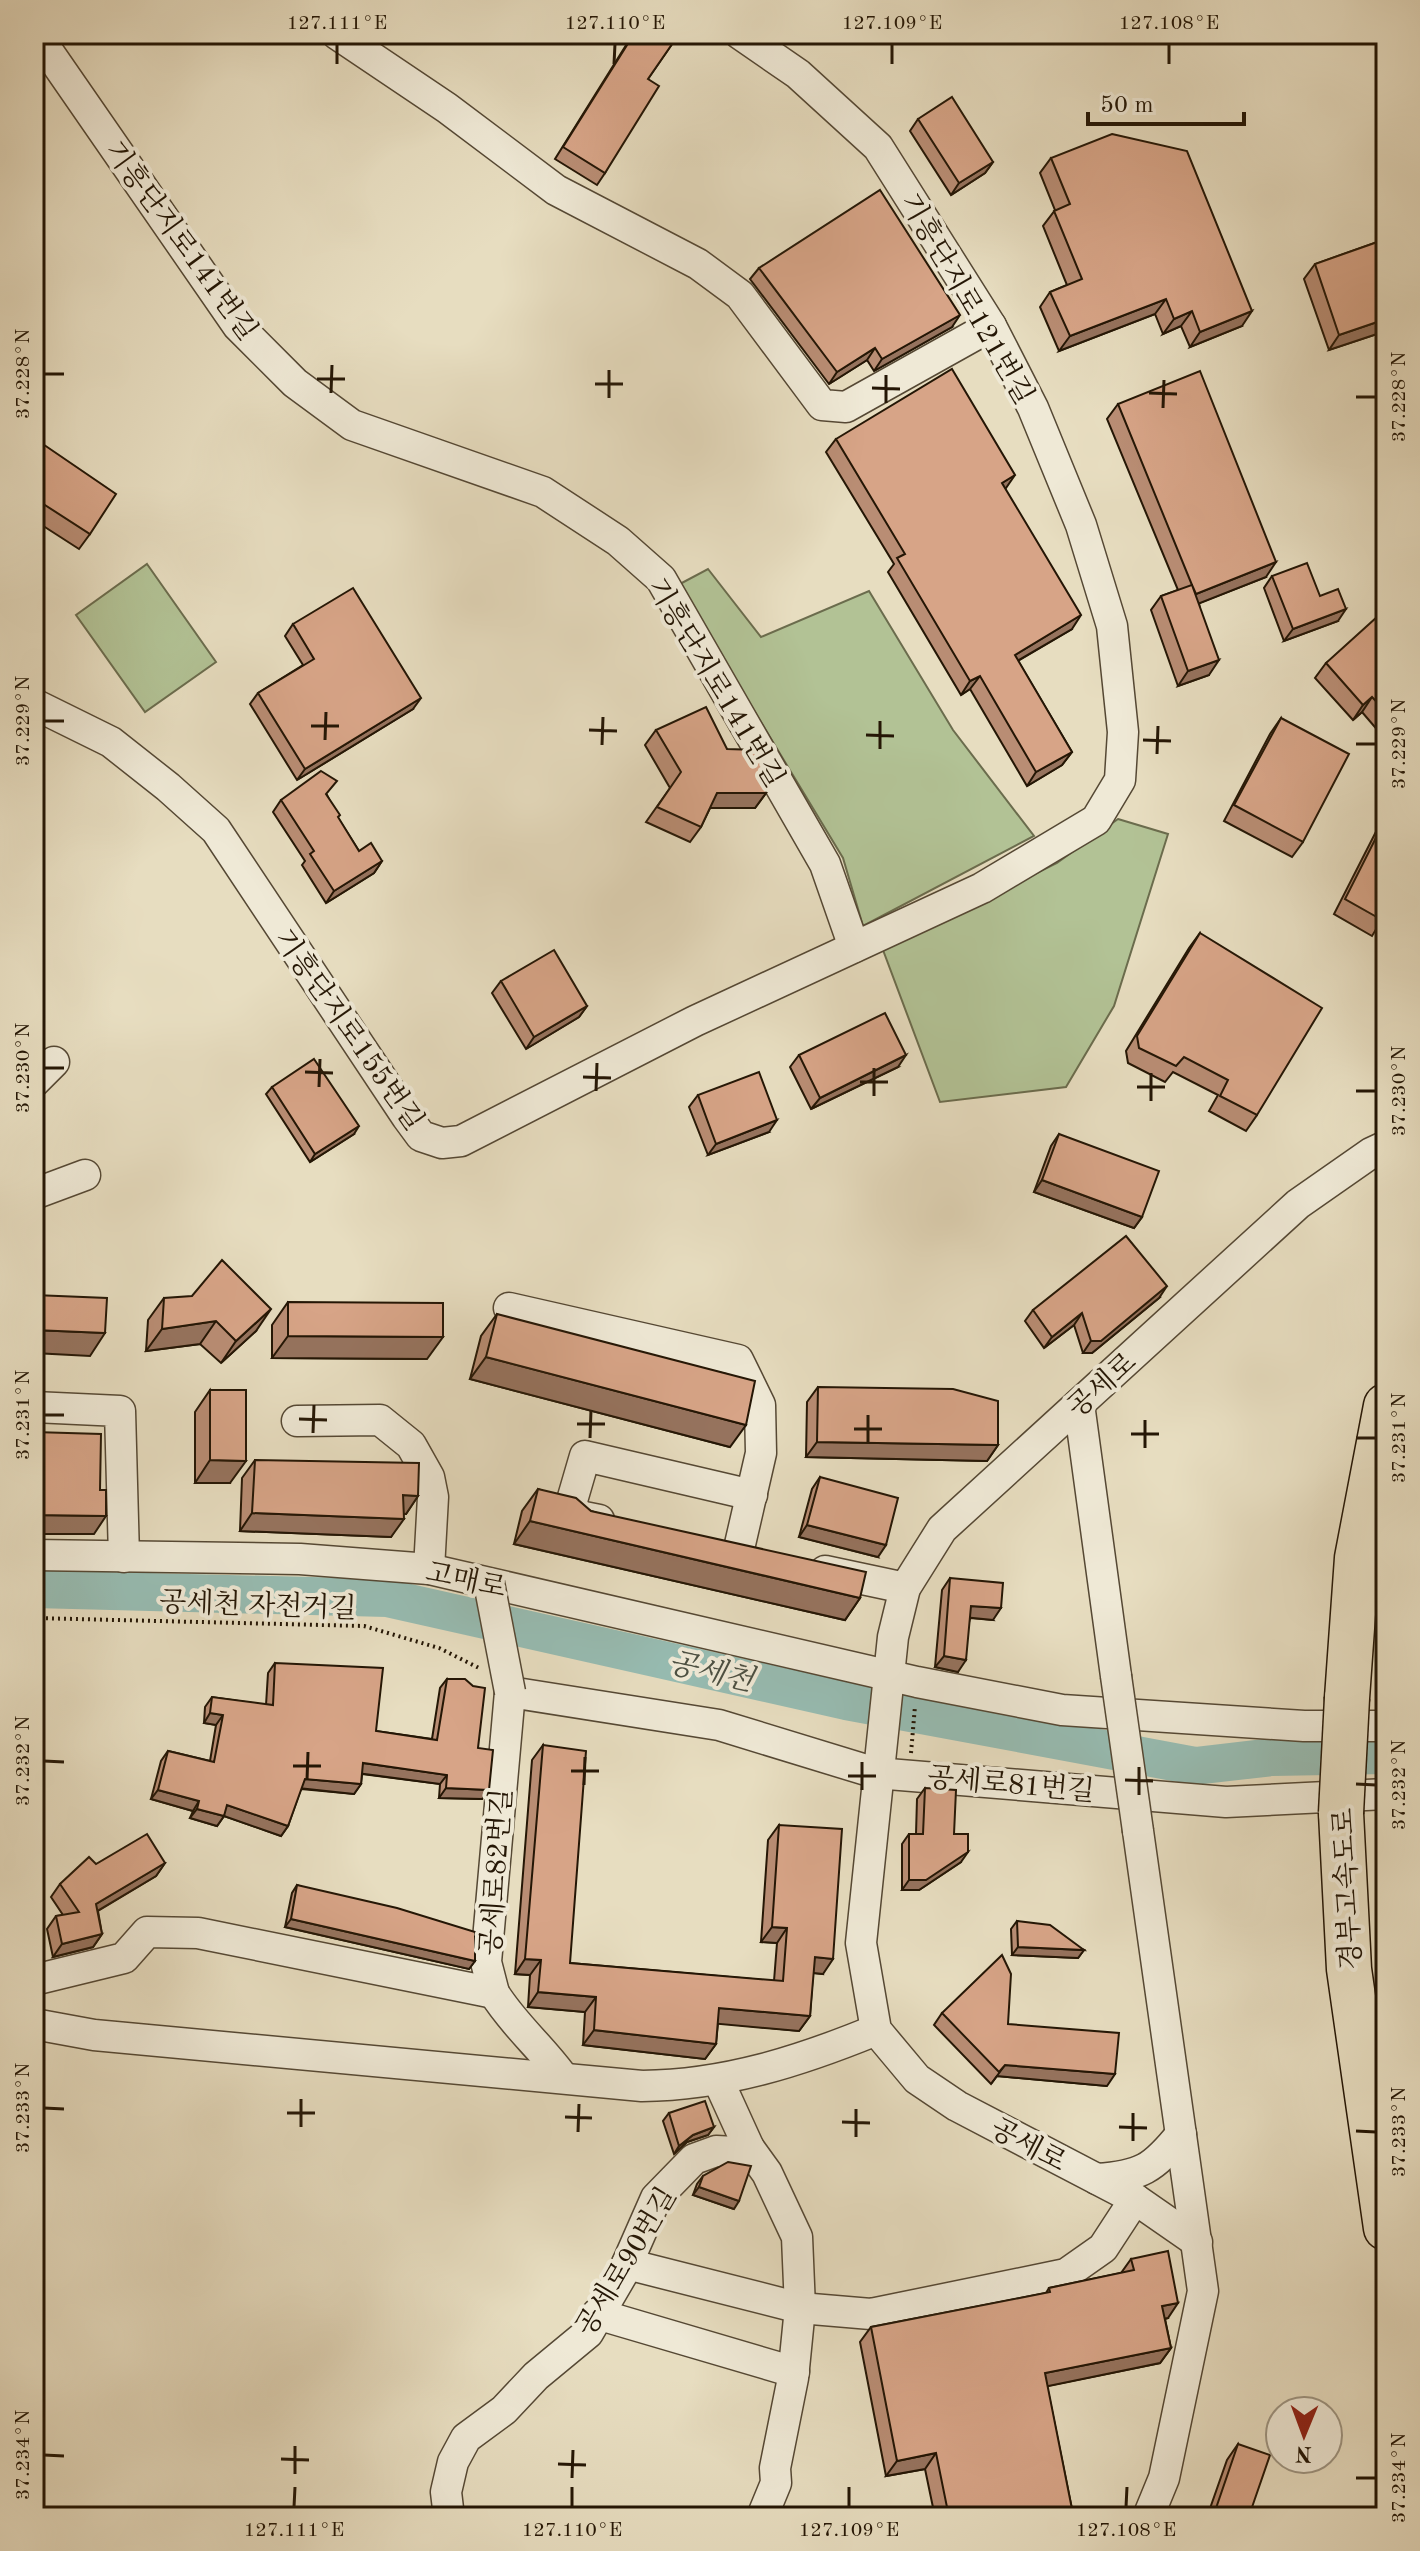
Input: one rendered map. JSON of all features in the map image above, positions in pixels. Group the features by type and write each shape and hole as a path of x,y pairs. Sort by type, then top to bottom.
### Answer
{"highway":[{"name":"경부고속도로","path":"1386,1406 1357,1558 1341,1813 1349,1969 1386,2228"}],"street":[{"name":"기흥단지로141번길","path":"36,34 238,326 295,383 352,425 543,492 618,541 661,579 825,864 854,947"},
{"path":"337,34 447,108 556,190 698,264 740,295 822,405 846,407 991,326"},
{"name":"기흥단지로121번길","path":"740,34 798,74 878,147 991,326 1033,408 1081,525 1112,626 1123,732 1120,780 1096,820 982,888 854,947"},
{"name":"기흥단지로155번길","path":"34,704 111,742 216,830 407,1117 421,1136 442,1143 461,1141 485,1130 695,1021 854,947"},
{"name":"공세로","path":"1197,2242 1135,2199 957,2106 927,2086 894,2054 876,2030 861,1943 893,1637 905,1588 942,1529 1298,1204 1371,1153 1386,1146"},
{"path":"34,1194 85,1175"},
{"path":"509,1308 738,1360 760,1405 761,1453 752,1495 723,1550 768,1559"},
{"path":"1079,1404 1203,2291 1164,2478 1148,2517"},
{"path":"34,1407 120,1411 124,1557"},
{"path":"297,1421 380,1420 411,1445 429,1477 433,1497 429,1569"},
{"path":"622,1526 579,1516 571,1504 585,1456 752,1495"},
{"name":"고매로","path":"34,1555 300,1559 429,1569 889,1675 1062,1710 1304,1726 1386,1726"},
{"path":"799,1566 905,1588"},
{"name":"공세로82번길","path":"34,1980 124,1958 147,1932 198,1933 494,1993 486,1962 510,1692 489,1583"},
{"path":"510,1692 719,1725 878,1761"},
{"name":"공세로81번길","path":"878,1761 1226,1802 1386,1794"},
{"path":"494,1993 508,2015 544,2050 562,2076"},
{"path":"34,2024 110,2037 562,2076 642,2086 689,2086 771,2069 876,2030"},
{"path":"718,2080 749,2148 767,2173 797,2237 800,2308 794,2372 775,2468 776,2483 762,2517"},
{"path":"1096,2179 1134,2176 1161,2160 1181,2134"},
{"name":"공세로90번길","path":"449,2517 446,2492 453,2462 466,2438 504,2410 536,2376 588,2333 627,2264 656,2198 694,2159 716,2151 735,2152 749,2148"},
{"path":"627,2264 800,2308 871,2314 1066,2274 1103,2248 1135,2199"},
{"path":"597,2314 794,2372"}],"path":[{"name":"공세천 자전거길","path":"34,1618 364,1626 439,1648 485,1669"},
{"path":"878,1761 909,1764 915,1697"}],"green space":[{"path":"147,564 216,662 145,712 76,615"},
{"path":"708,569 761,637 869,591 953,730 1034,836 863,926 843,858 678,585"},
{"path":"1118,819 1168,834 1114,1006 1066,1087 940,1102 883,950 1057,863"}],"building":[{"path":"634,34 679,34 648,79 659,86 605,173 563,147"},
{"path":"952,97 993,162 959,183 918,119"},
{"path":"1112,134 1187,151 1252,311 1200,332 1192,311 1174,319 1166,299 1070,336 1050,292 1082,279 1054,211 1070,204 1051,158"},
{"path":"880,190 960,315 882,359 875,348 837,372 759,268"},
{"path":"1386,239 1386,319 1339,335 1315,264"},
{"path":"952,369 1015,475 1002,483 1081,615 1015,655 1072,752 1036,772 980,676 970,681 897,558 905,554 836,439"},
{"path":"1200,371 1276,562 1196,594 1118,404"},
{"path":"34,438 116,494 90,534 34,498"},
{"path":"1307,563 1320,596 1338,589 1346,609 1293,629 1272,576"},
{"path":"1192,585 1219,660 1188,671 1161,596"},
{"path":"353,588 421,698 305,769 258,693 314,659 293,624"},
{"path":"1377,617 1386,627 1386,712 1372,697 1363,705 1326,663"},
{"path":"706,707 727,749 758,750 766,764 766,793 717,793 701,827 657,807 681,772 656,730"},
{"path":"1281,718 1349,754 1303,842 1234,805"},
{"path":"321,771 337,781 326,794 359,851 371,843 382,861 334,891 310,854 314,851 281,800"},
{"path":"1386,818 1386,913 1382,920 1345,899"},
{"path":"1200,933 1322,1008 1257,1115 1220,1096 1228,1080 1184,1057 1176,1066 1139,1048 1137,1036"},
{"path":"554,950 587,1006 534,1037 501,981"},
{"path":"885,1013 906,1055 820,1098 799,1055"},
{"path":"314,1059 359,1126 315,1154 272,1087"},
{"path":"759,1072 777,1120 716,1144 698,1095"},
{"path":"1059,1134 1159,1171 1142,1217 1042,1180"},
{"path":"1126,1236 1167,1286 1101,1341 1091,1341 1082,1313 1052,1337 1033,1310"},
{"path":"222,1260 271,1309 236,1341 216,1321 162,1329 164,1298 192,1296"},
{"path":"34,1295 107,1298 105,1333 34,1330"},
{"path":"288,1302 443,1303 443,1337 288,1336"},
{"path":"497,1314 755,1381 746,1425 486,1357"},
{"path":"818,1387 953,1389 998,1401 998,1445 817,1442"},
{"path":"210,1390 246,1390 246,1461 210,1460"},
{"path":"34,1432 101,1434 100,1490 106,1490 106,1516 34,1515"},
{"path":"255,1460 419,1463 418,1496 403,1495 404,1519 252,1513"},
{"path":"820,1477 898,1498 886,1545 807,1525"},
{"path":"538,1489 576,1498 591,1511 866,1572 860,1598 530,1521"},
{"path":"950,1578 1003,1583 1001,1608 971,1606 966,1660 944,1656"},
{"path":"275,1663 383,1668 376,1731 437,1740 447,1679 465,1679 473,1686 485,1688 478,1748 493,1750 489,1790 446,1788 447,1775 363,1763 361,1784 305,1779 288,1826 227,1805 224,1816 197,1809 199,1801 158,1790 168,1751 214,1762 223,1715 210,1713 212,1697 273,1705"},
{"path":"543,1745 586,1751 570,1963 783,1981 787,1928 772,1927 779,1825 842,1829 833,1959 815,1957 810,2016 719,2008 716,2044 594,2030 596,1997 538,1992 541,1960 525,1959"},
{"path":"925,1788 956,1790 954,1834 968,1834 968,1852 926,1880 909,1880 909,1834 923,1834"},
{"path":"147,1834 165,1863 96,1904 102,1934 62,1944 56,1916 79,1912 60,1884 89,1857 96,1864"},
{"path":"297,1885 397,1908 475,1932 475,1961 291,1919"},
{"path":"1017,1921 1050,1925 1084,1950 1018,1947"},
{"path":"1002,1955 1011,1974 1008,2024 1119,2033 1115,2074 1005,2065 999,2072 942,2013"},
{"path":"705,2101 714,2127 693,2135 679,2146 669,2113"},
{"path":"728,2162 751,2166 739,2201 699,2187 703,2176"},
{"path":"1168,2251 1178,2303 1162,2306 1171,2348 1045,2373 1072,2509 1033,2517 949,2517 936,2453 897,2461 871,2327 1050,2292 1049,2288 1134,2270 1131,2259"},
{"path":"1238,2444 1264,2453 1264,2472 1250,2513 1262,2517 1213,2517"}],"waterway":[{"name":"공세천","path":"34,1589 387,1598 846,1701 1195,1766 1272,1757 1386,1755"}]}
